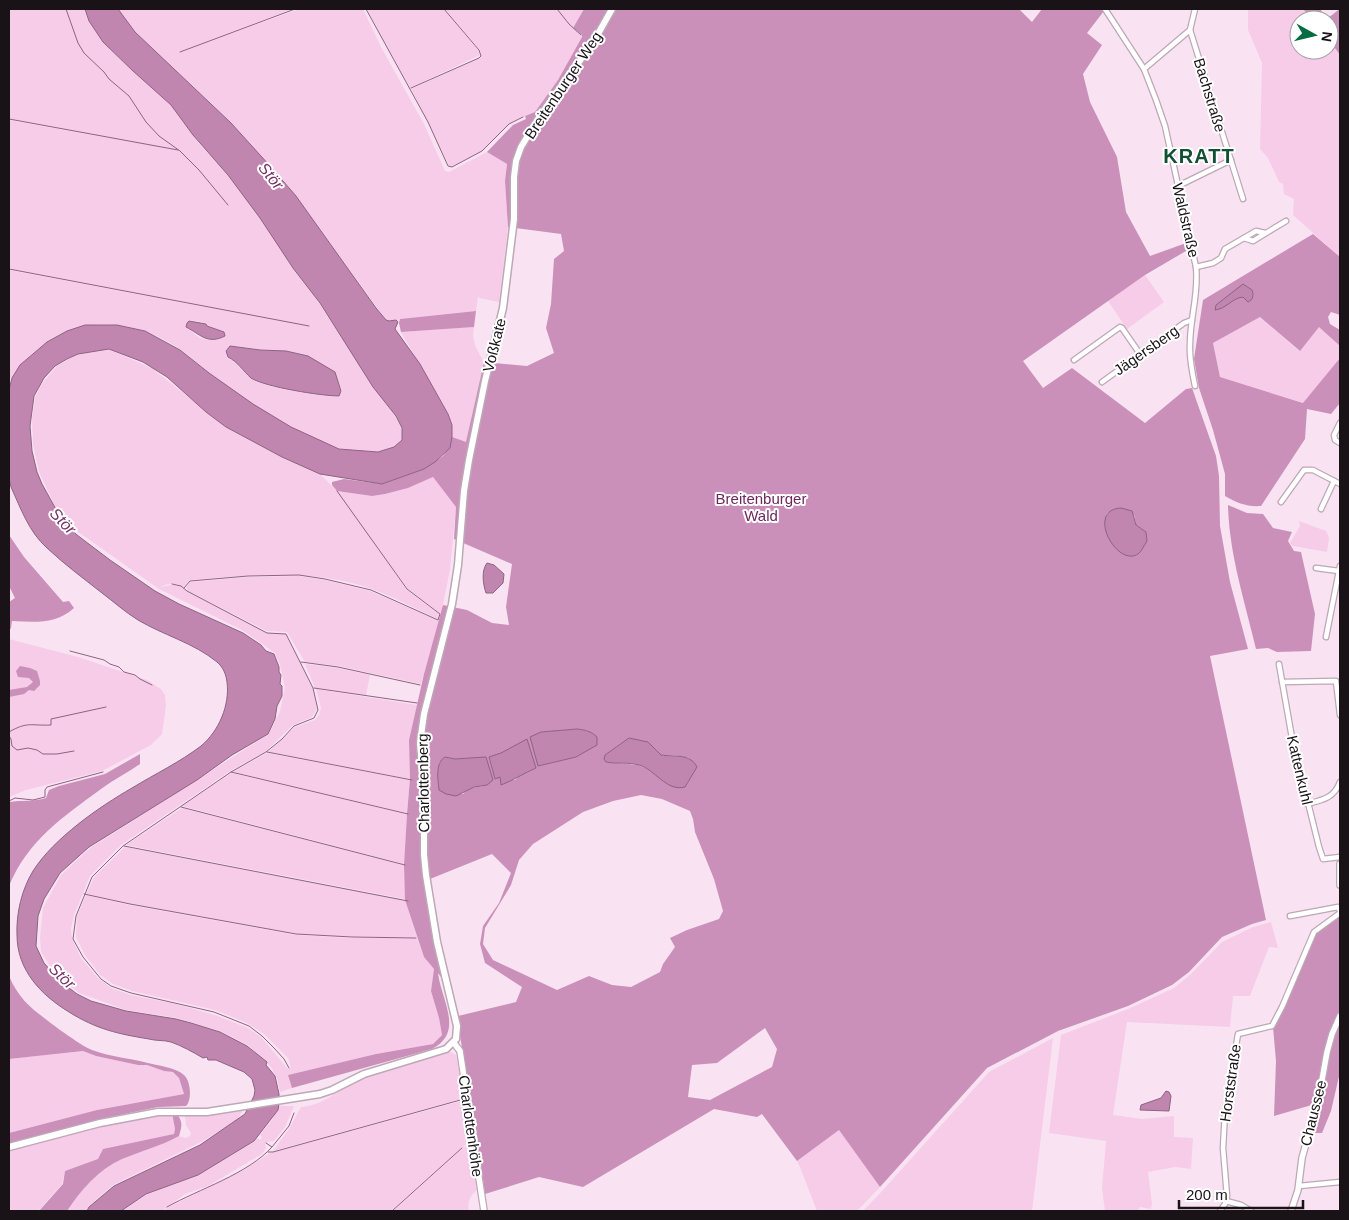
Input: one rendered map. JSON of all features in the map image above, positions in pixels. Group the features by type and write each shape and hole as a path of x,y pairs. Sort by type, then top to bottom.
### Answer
{"main road":[{"name":"Breitenburger Weg","path":"516,161 521,147 540,116 594,41 612,9"},
{"name":"Voßkate","path":"461,527 469,460 486,375 503,308 514,219 516,161"},
{"name":"Charlottenberg","path":"454,1043 457,1037 457,1026 445,980 426,875 424,790 420,743 424,714 452,604 461,527"},
{"path":"9,1147 100,1123 158,1112 207,1112 325,1092 364,1074 446,1049 454,1043"}],"street":[{"name":"Waldstraße","path":"1105,9 1144,69 1163,121 1196,267 1197,290 1192,320 1190,354 1195,386"},
{"path":"1144,69 1190,30 1195,9"},
{"name":"Bachstraße","path":"1190,30 1243,199"},
{"path":"1178,186 1231,160"},
{"path":"1196,267 1213,263 1221,258 1225,249 1244,238 1252,241 1286,221"},
{"name":"Jägersberg","path":"1102,382 1184,323 1192,320"},
{"path":"1074,360 1120,327 1140,354"},
{"path":"1340,423 1334,435 1335,440 1340,443"},
{"path":"1281,502 1304,470 1313,470 1340,484"},
{"path":"1321,509 1334,481"},
{"path":"1316,568 1340,569 1326,637"},
{"name":"Kattenkuhl","path":"1279,664 1292,738 1323,859 1340,857"},
{"path":"1282,682 1338,680 1340,715"},
{"path":"1308,804 1329,798 1340,782"},
{"path":"1340,864 1340,884"},
{"path":"1290,916 1338,907 1340,912"},
{"name":"Horststraße","path":"1226,1201 1227,1187 1223,1148 1224,1119 1238,1034 1272,1026 1314,932 1340,912"},
{"name":"Chaussee","path":"1294,1209 1299,1186 1300,1164 1319,1097 1326,1052 1340,1016"},
{"name":"Charlottenhöhe","path":"454,1043 460,1050 484,1211"},
{"path":"1299,1186 1340,1182"},
{"path":"1220,1211 1226,1201 1251,1211"}],"shaded area":[{"path":"9,9 66,9 67,13 67,9 85,9 101,39 125,64 152,86 177,111 203,148 251,204 369,381 395,416 402,432 402,438 399,443 389,449 370,452 338,448 319,441 280,422 261,410 168,342 138,329 122,326 90,326 74,329 59,335 33,354 12,378 9,378 9,270 306,326 9,269 9,120 130,142 9,119","holes":["190,320 206,323 224,332 225,336 213,340 200,338 186,327 186,323","230,346 287,351 308,356 335,372 342,391 339,397 294,391 258,382 248,376 235,362 228,358 225,351"]},
{"path":"118,9 293,9 179,52 299,9 363,9 381,47 424,124 445,171 449,172 487,152 507,164 505,181 508,227 499,302 479,298 478,296 476,311 400,319 398,322 396,320 386,320 296,196 231,123 134,32"},
{"path":"367,9 444,9 479,51 480,55 410,88"},
{"path":"445,9 556,9 582,37 558,80 535,112 509,124 482,151 451,167 411,89 481,56 480,50"},
{"path":"557,9 584,9 573,28"},
{"path":"1248,9 1303,9 1289,10 1289,60 1339,60 1339,54 1340,55 1340,257 1293,215 1294,199 1284,194 1283,184 1279,182 1268,158 1260,149 1262,63 1248,30"},
{"path":"1145,275 1164,302 1127,329 1108,301"},
{"path":"1260,317 1299,351 1319,326 1340,346 1340,358 1304,403 1220,377 1213,343"},
{"path":"474,327 474,341 484,362 466,443 452,437 452,425 448,414 401,332"},
{"path":"109,349 153,369 226,427 320,474 337,491 371,496 385,494 408,488 433,477 456,507 450,570 441,614 408,589 365,531 407,590 439,614 438,619 372,589 350,582 327,578 281,575 235,576 190,580 184,587 178,585 172,584 160,588 177,585 267,633 286,634 313,689 317,709 312,717 293,725 265,752 230,771 121,845 90,876 74,915 71,929 72,939 81,958 98,978 111,988 131,995 176,1004 215,1015 248,1028 261,1037 288,1069 291,1068 288,1058 264,1034 247,1023 215,1010 132,991 113,984 100,975 85,955 76,937 77,916 86,895 129,905 296,935 351,938 417,938 424,957 434,969 431,991 442,1035 433,1044 376,1054 288,1075 292,1088 280,1092 277,1078 271,1067 248,1045 220,1031 177,1018 126,1010 79,993 54,972 41,952 40,937 43,908 61,875 90,848 269,734 280,711 285,688 280,665 275,653 242,630 159,589 77,531 55,506 39,472 33,444 32,419 35,398 41,385 57,366 78,354"},
{"path":"1299,521 1326,531 1329,538 1327,552 1293,546 1290,543 1300,526"},
{"path":"299,576 370,591 439,621 421,684 339,666 305,662 287,632 267,631 188,591 186,587 190,582 248,577"},
{"path":"9,639 78,657 147,680 161,689 165,695 166,706 162,734 151,745 102,771 26,790 9,797"},
{"path":"305,664 338,668 370,675 366,695 315,688"},
{"path":"316,689 417,705 409,740 410,779 268,752 295,727 315,720 319,715 321,708"},
{"path":"267,753 410,780 407,813 232,772"},
{"path":"231,773 407,814 404,864 182,806"},
{"path":"182,808 404,865 405,899 126,845"},
{"path":"125,847 405,900 417,937 352,937 296,934 130,904 86,894 95,876"},
{"path":"1271,922 1278,948 1269,947 1250,996 1233,996 1230,1027 1127,1022 1113,1115 1142,1119 1174,1116 1174,1137 1193,1138 1191,1169 1175,1167 1148,1172 1151,1209 1140,1207 1138,1211 1105,1211 1102,1188 1106,1141 1049,1133 1061,1035 1128,1009 1174,988 1191,974 1222,942 1253,927"},
{"path":"1053,1038 1032,1211 863,1211 989,1072"},
{"path":"83,1051 96,1056 138,1065 147,1065 173,1072 179,1078 184,1094 97,1110 9,1133 9,1059"},
{"path":"451,1052 456,1055 465,1098 273,1151 289,1129 301,1107 319,1103 352,1082 369,1074"},
{"path":"465,1100 470,1141 391,1211 163,1211 244,1170 270,1153"},
{"path":"279,1106 294,1106 285,1127 274,1141 265,1144 266,1148 262,1154 208,1186 185,1194 162,1211 122,1211 146,1195 198,1175 254,1142 257,1138 260,1140 262,1137 260,1135 272,1120"},
{"path":"243,1110 237,1120 203,1141 113,1185 89,1206 87,1211 67,1211 90,1182 112,1165 179,1136 186,1138 190,1136 191,1133 186,1125 185,1115 213,1115"},
{"path":"159,1113 172,1113 174,1134 65,1171 62,1184 38,1211 9,1211 9,1150 100,1124"},
{"path":"839,1130 880,1187 857,1211 817,1211 797,1161"},
{"path":"470,1142 477,1190 470,1199 469,1211 393,1211"}],"green space":[{"name":"Breitenburger Wald","path":"584,9 1019,9 1032,22 1042,9 1103,9 1104,11 1087,33 1102,45 1083,74 1090,102 1117,157 1126,212 1150,256 1189,242 1191,248 1145,275 1023,361 1043,388 1072,368 1145,423 1186,389 1192,388 1216,456 1219,476 1220,526 1230,582 1248,649 1210,656 1266,920 1222,937 1189,972 1172,985 1128,1006 1058,1031 987,1068 880,1187 839,1130 797,1161 762,1114 757,1117 714,1109 583,1187 539,1177 485,1194 475,1121 460,1036 441,977 438,973 449,1025 447,1034 442,1042 432,1049 292,1088 288,1075 376,1054 433,1044 442,1035 431,991 434,969 424,957 405,900 404,865 410,779 409,740 424,674 443,605 467,610 492,623 509,625 506,607 512,564 454,539 456,507 433,477 408,488 372,496 337,491 332,482 344,479 382,484 424,469 443,456 449,448 452,437 466,442 484,362 527,366 554,353 546,328 551,304 554,259 564,251 561,234 508,227 505,181 507,164 487,152 513,125 526,119 525,116 535,112 558,80 582,37 573,28","holes":["1107,513 1134,515 1136,525 1146,532 1105,527","577,729 588,731 593,746 576,757 538,766 541,732","629,738 651,745 661,755 689,758 694,771 687,784 672,786 648,769 638,765 606,762 605,755","501,753 536,768 515,780 500,776 495,779 489,758","445,757 455,759 480,758 484,786 475,787 463,794 439,790 439,763","641,795 662,799 690,811 695,832 714,879 723,911 719,919 670,938 675,947 663,964 660,972 631,987 612,985 589,976 557,990 493,960 483,944 485,928 511,885 519,860 533,844 583,812 613,801","492,854 511,873 499,903 483,926 480,944 485,963 522,987 516,1002 458,1016 444,965 430,879","765,1028 777,1049 772,1067 710,1100 688,1097 692,1065 717,1063"]},
{"path":"1340,9 1340,55 1339,10"},
{"path":"1313,234 1340,257 1340,315 1331,312 1328,317 1330,324 1340,330 1340,346 1319,327 1300,351 1260,317 1213,343 1220,377 1303,403 1340,358 1340,403 1331,414 1307,409 1305,439 1261,506 1238,503 1225,496 1225,474 1199,388 1194,359 1203,300"},
{"path":"476,311 474,327 401,332 399,323 400,319"},
{"path":"1228,505 1247,513 1263,514 1273,528 1292,532 1288,541 1294,551 1301,552 1315,614 1311,651 1277,652 1268,648 1256,649 1234,560"},
{"path":"9,535 24,557 63,602 69,601 74,608 52,620 36,622 12,621 9,631 9,602 15,598 9,586"},
{"path":"20,666 37,671 40,685 34,691 29,690 24,694 9,697 9,690 27,687 33,682 29,678 18,677 16,671"},
{"path":"140,754 140,764 73,810 36,842 26,855 9,886 9,802 46,798 49,790 105,774"},
{"path":"1340,916 1340,1011 1330,1033 1323,1058 1315,1104 1274,1116 1276,1061 1273,1027 1316,933"},
{"path":"9,976 19,994 30,1007 83,1046 106,1054 172,1068 180,1072 186,1078 190,1090 186,1106 158,1107 110,1117 9,1143 9,1133 97,1110 184,1094 179,1078 173,1072 147,1065 138,1065 96,1056 83,1051 9,1059"},
{"path":"1340,1019 1340,1072 1331,1111 1322,1133 1311,1133 1333,1034"},
{"path":"172,1113 177,1114 181,1122 179,1136 122,1159 105,1169 84,1188 67,1211 39,1211 63,1184 65,1171 98,1159 103,1149 174,1134"}],"water":[{"name":"Stör","path":"85,9 118,9 135,32 231,123 270,166 296,196 376,308 386,320 396,320 398,322 395,329 420,364 448,414 452,425 450,448 435,462 424,469 382,484 320,474 282,457 226,427 167,377 143,362 109,349 78,354 55,366 44,378 34,396 30,426 32,451 42,484 62,520 77,535 155,591 243,633 261,645 266,651 274,654 281,675 282,696 268,734 89,847 60,873 44,899 38,916 36,946 44,963 60,981 77,994 91,1001 126,1011 176,1019 220,1032 247,1046 267,1062 266,1065 275,1076 279,1094 278,1110 254,1141 198,1175 146,1194 121,1211 87,1211 89,1207 114,1186 200,1145 245,1114 254,1096 255,1090 252,1079 244,1072 216,1060 208,1060 207,1057 203,1058 171,1042 127,1035 98,1027 79,1018 49,998 32,980 21,959 17,935 19,910 23,893 33,871 65,835 106,804 185,757 207,740 222,717 227,700 227,682 221,666 208,655 129,614 60,560 35,535 22,512 9,479 9,390 12,378 20,365 47,342 67,331 85,325 117,325 145,331 180,350 253,404 291,427 339,449 378,452 394,447 402,440 402,428 396,416 373,387 320,303 228,175 193,135 171,105 103,42 89,21"},
{"path":"1243,284 1252,290 1251,300 1248,302 1243,297 1239,298 1215,310 1216,305"},
{"path":"189,321 206,324 224,332 225,336 213,339 204,338 186,327"},
{"path":"230,346 286,351 308,356 335,372 341,391 339,396 268,385 251,378 238,364 228,357 226,351"},
{"path":"1121,508 1132,511 1136,525 1146,532 1147,541 1138,554 1130,556 1121,553 1108,537 1105,527 1106,518 1111,511"},
{"path":"487,563 494,565 504,574 503,583 493,593 486,593 484,586 483,574"},
{"path":"577,729 588,731 595,735 597,737 597,745 576,757 538,766 530,737 541,732"},
{"path":"629,738 648,742 661,755 686,758 694,763 697,767 685,787 678,788 672,786 645,767 639,765 606,762 604,759 605,755"},
{"path":"527,739 536,768 501,785 500,777 495,779 489,757 501,753"},
{"path":"445,757 455,759 486,757 493,780 487,785 474,787 456,796 446,794 439,790 438,776 438,767"},
{"path":"1166,1091 1171,1096 1169,1111 1140,1110 1141,1105 1161,1098"}],"waterway":[{"path":"66,9 78,43 84,53 109,79 129,96 146,122 159,136 180,151 199,170 228,205"},
{"path":"180,52 295,9"},
{"path":"366,9 428,122 448,166 452,167 482,151 509,124 523,117"},
{"path":"411,88 481,56 479,50 444,9"},
{"path":"557,9 581,35"},
{"path":"9,119 178,150"},
{"path":"9,269 309,326"},
{"path":"184,588 190,581 248,576 299,575 371,590 438,620 440,614 407,589 337,491"},
{"path":"172,584 181,586 187,591 267,633 286,634 313,688 318,710 314,718 294,726 266,752 231,772 123,846 92,877 76,916 73,939 83,957 101,979 111,986 131,993 214,1012 249,1026 274,1048 289,1068"},
{"path":"70,651 104,660 152,685"},
{"path":"301,662 338,667 420,685"},
{"path":"314,688 417,703"},
{"path":"9,732 25,725 51,725 51,719 106,707"},
{"path":"9,736 12,746 17,750 28,748 43,754 74,751"},
{"path":"267,752 412,780"},
{"path":"9,801 15,798 33,800 45,797 47,787 103,772"},
{"path":"231,772 408,814"},
{"path":"181,807 405,865"},
{"path":"124,846 408,901"},
{"path":"84,894 296,934 416,938"},
{"path":"268,1152 464,1099"},
{"path":"266,1143 272,1147 289,1126 294,1113"},
{"path":"167,1207 237,1173 262,1157 272,1147"},
{"path":"392,1211 462,1148"}],"district":[{"name":"KRATT","path":"1199,156"}]}
